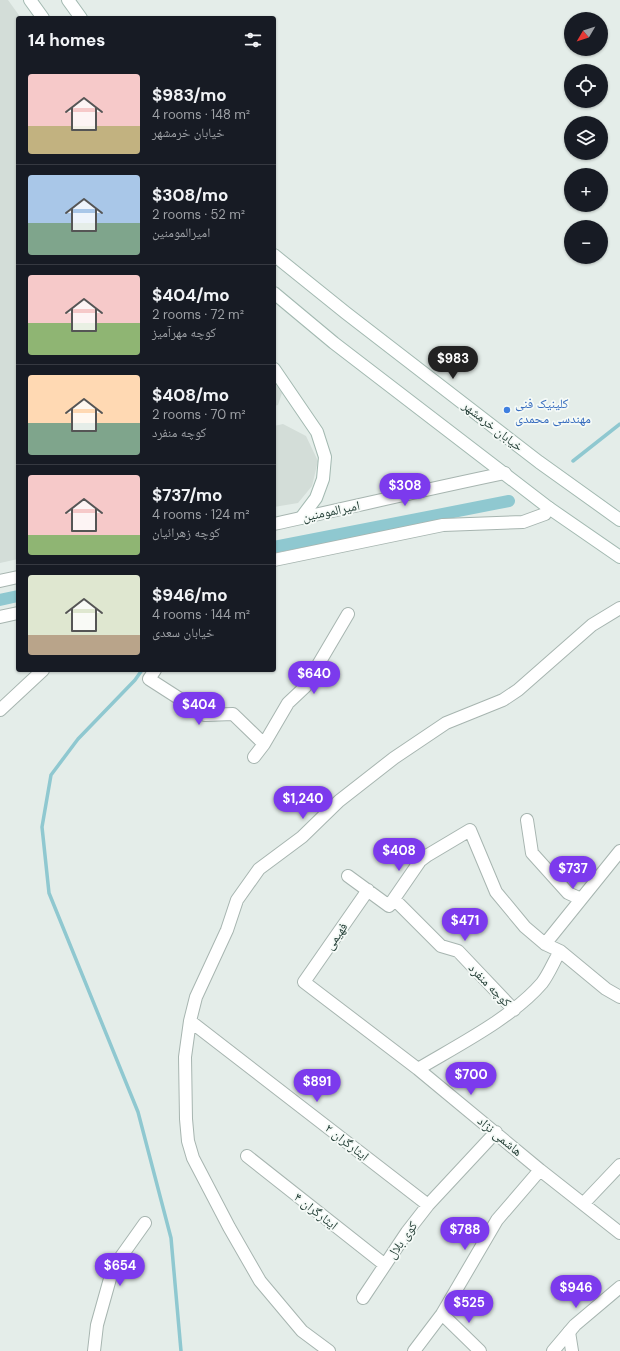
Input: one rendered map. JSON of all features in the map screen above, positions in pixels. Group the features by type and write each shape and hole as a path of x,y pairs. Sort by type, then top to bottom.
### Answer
{"street":[{"path":"30,0 42,16"},
{"path":"68,0 80,16"},
{"name":"خیابان خرمشهر","path":"276,257 346,313 539,462 620,520"},
{"path":"276,295 334,343 505,473 548,508 620,557"},
{"path":"276,372 317,432 325,457 323,479 316,498 301,518"},
{"name":"امیرالمومنین","path":"276,524 505,473"},
{"path":"276,560 443,525 523,522 545,514 548,508"},
{"path":"0,581 16,577"},
{"path":"329,1351 302,1331 260,1282 193,1158 188,1141 186,1119 185,1057 190,1021 196,996 227,930 237,900 259,869 302,837 339,801 394,758 446,723 495,704 506,698 518,690 592,625 620,608"},
{"path":"0,617 16,613"},
{"path":"254,757 264,744 288,703 305,687 348,614"},
{"path":"0,710 41,672"},
{"path":"152,674 205,715 233,714 264,744"},
{"path":"527,820 532,853 568,893 581,899"},
{"path":"392,903 420,861 470,830 496,892 525,927 545,944 560,951 606,989 620,997"},
{"path":"545,944 620,852"},
{"name":"کوچه منفرد","path":"348,876 368,890 392,903 441,946 458,950 514,1010"},
{"name":"فهیمی","path":"304,982 368,890"},
{"path":"418,1069 514,1010 543,982 560,951"},
{"name":"هاشمی نژاد","path":"304,982 418,1069 496,1132 540,1170 620,1233"},
{"name":"ایثارگران ۲","path":"190,1021 428,1205"},
{"name":"کوی بلال","path":"363,1298 407,1232 428,1205 496,1132"},
{"name":"ایثارگران ۴","path":"247,1156 385,1265"},
{"path":"583,1204 620,1165"},
{"path":"414,1351 442,1314 496,1220 540,1170"},
{"path":"94,1351 97,1325 113,1268 145,1223"},
{"path":"553,1351 575,1325 620,1287"},
{"path":"442,1314 480,1351"},
{"path":"569,1332 572,1351"}],"shaded area":[{"path":"0,0 8,0 20,16 16,16 16,559 0,563"},
{"path":"276,385 282,393 278,405 276,406"},
{"path":"283,424 306,436 318,461 312,486 298,503 276,507 276,426"}],"waterway":[{"path":"573,461 620,424"},
{"path":"276,547 509,501"},
{"path":"0,600 16,596"},
{"path":"141,672 135,680 78,739 51,775 42,827 49,893 138,1112 171,1238 181,1351"}],"place":[{"name":"کلینیک فنی مهندسی محمدی","path":"507,410"}]}
